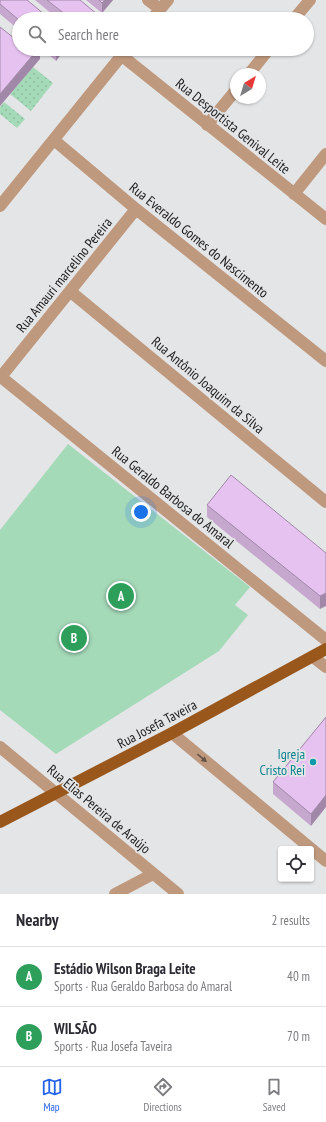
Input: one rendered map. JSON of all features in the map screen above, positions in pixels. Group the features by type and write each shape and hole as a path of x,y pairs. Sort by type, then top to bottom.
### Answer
{"main road":[{"name":"Rua Josefa Taveira","path":"0,822 172,733 326,649"}],"street":[{"path":"148,0 164,5"},
{"path":"300,12 310,0"},
{"path":"0,206 121,56"},
{"name":"Rua Desportista Genival Leite","path":"129,56 208,125 326,219"},
{"path":"254,68 264,56"},
{"path":"208,125 230,98"},
{"name":"Rua Everaldo Gomes do Nascimento","path":"54,140 136,209 326,361"},
{"path":"294,194 326,154"},
{"name":"Rua Amauri marcelino Pereira","path":"0,378 71,292 136,209"},
{"name":"Rua Antônio Joaquim da Silva","path":"71,292 326,502"},
{"name":"Rua Geraldo Barbosa do Amaral","path":"0,378 326,640"},
{"path":"313,656 326,667"},
{"path":"172,733 326,861"},
{"name":"Rua Elias Pereira de Araújo","path":"0,747 178,894"},
{"path":"115,894 153,874"}],"green space":[{"path":"33,67 53,83 31,111 10,94"},
{"path":"4,102 25,119 17,128 0,114 0,107"},
{"path":"68,444 250,587 235,605 248,615 219,651 56,754 0,710 0,530"}],"building":[{"path":"0,0 27,0 42,12 12,12 12,14 0,4"},
{"path":"47,0 80,0 95,12 62,12"},
{"path":"0,27 12,36 12,56 32,56 0,94"},
{"path":"231,475 326,553 326,593 320,596 207,505"},
{"name":"Igreja Cristo Rei","path":"326,717 326,795 311,814 273,782"}],"place":[{"name":"Estádio Wilson Braga Leite","path":"121,596"},
{"name":"WILSÃO","path":"74,638"},
{"name":"Igreja Cristo Rei","path":"313,762"}]}
